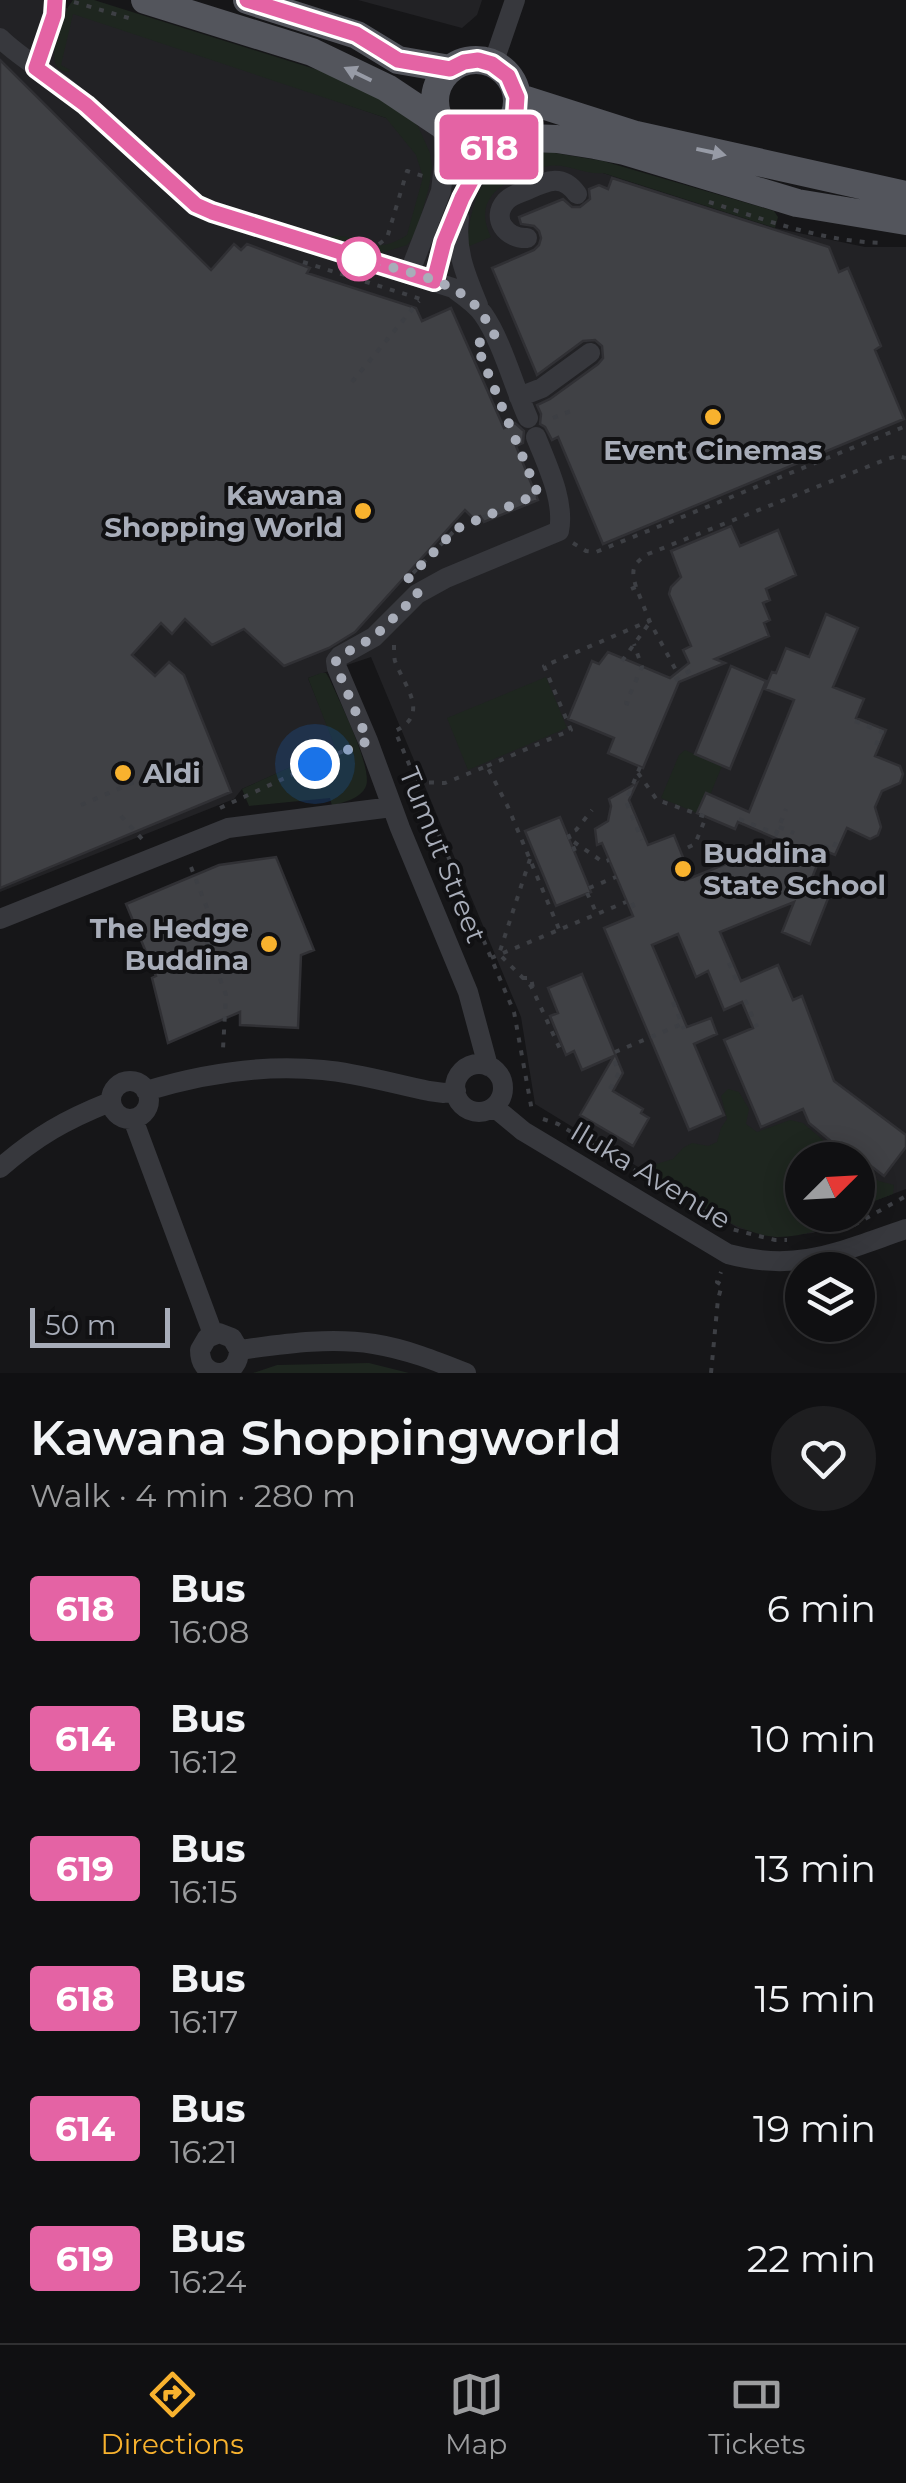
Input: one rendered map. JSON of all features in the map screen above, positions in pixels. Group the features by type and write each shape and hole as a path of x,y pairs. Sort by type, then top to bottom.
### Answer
{"main road":[{"path":"247,0 298,8 356,34 398,60 450,69"},
{"path":"139,10 238,30 312,52 387,88 465,142 495,138 595,144 898,232"},
{"path":"442,126 435,111 439,83 450,69 478,60 492,64 508,76 517,97 510,125 495,138"},
{"path":"517,97 636,136 906,195"}],"street":[{"path":"190,0 238,30"},
{"path":"492,64 514,0"},
{"path":"36,68 60,4"},
{"path":"0,38 80,100 196,205 408,274 434,292 453,288 480,310"},
{"path":"408,274 440,191 445,156 442,126"},
{"path":"434,292 444,242 460,201 495,138"},
{"path":"527,238 510,235 502,226 500,210 510,197 551,180 564,181 577,194"},
{"path":"418,594 566,525 532,427 460,260 460,201"},
{"path":"519,398 542,388 590,354"},
{"name":"Tumut Street","path":"418,594 374,637 340,656 337,668 468,992 488,1066"},
{"path":"0,919 228,828 392,807"},
{"path":"481,1064 500,1076 503,1084 503,1093 494,1107 481,1112 467,1109 456,1091 458,1077 468,1067 481,1064"},
{"path":"146,1091 212,1073 280,1067 326,1070 429,1091 456,1091"},
{"path":"124,1082 137,1082 149,1096 144,1114 134,1120 118,1116 110,1102 114,1089 124,1082"},
{"path":"0,1168 32,1140 78,1114 110,1102"},
{"name":"Iluka Avenue","path":"494,1107 523,1131 728,1254 750,1260 790,1262 821,1257 906,1229"},
{"path":"134,1120 212,1334"},
{"path":"212,1334 226,1334 236,1344 239,1350 232,1368 207,1371 200,1357 202,1343 212,1334"},
{"path":"239,1350 336,1341 375,1344 422,1355 466,1373"}],"path":[{"path":"60,4 139,10"},
{"path":"492,187 504,172 530,162"},
{"path":"425,186 427,166"},
{"path":"365,241 379,245 387,238 407,171 426,178"},
{"path":"696,198 790,228 860,242 898,232"},
{"path":"300,260 420,300"},
{"path":"352,382 420,300 434,292"},
{"path":"553,418 576,409"},
{"path":"566,525 586,551 596,552 906,426"},
{"path":"691,670 677,678 634,588 634,564 648,554 887,458 906,458"},
{"path":"418,594 408,579 456,529 538,494"},
{"path":"622,661 649,621"},
{"path":"416,782 445,783 571,730 544,666 649,621"},
{"path":"628,704 642,667 634,644"},
{"path":"220,808 406,726 414,702 393,646"},
{"path":"855,720 882,732 876,744"},
{"path":"395,731 514,1012 530,1108 535,1116 558,1124 730,1229 790,1240"},
{"path":"81,806 190,758"},
{"path":"487,766 559,929"},
{"path":"642,840 626,801 639,770 658,800 706,817 696,844 685,849"},
{"path":"740,819 776,834 786,809"},
{"path":"576,851 568,834 592,810"},
{"path":"120,816 142,839"},
{"path":"778,827 794,834"},
{"path":"824,846 833,850 838,836"},
{"path":"570,839 602,862 609,860"},
{"path":"499,954 530,859"},
{"path":"191,867 207,908"},
{"path":"700,882 724,872"},
{"path":"597,914 588,891 616,877"},
{"path":"491,958 629,902 637,914"},
{"path":"212,920 216,934 207,944 226,995 223,1049"},
{"path":"499,954 532,988 563,1048"},
{"path":"729,963 737,982"},
{"path":"745,1000 757,1027"},
{"path":"610,1089 619,1073 614,1055 683,1026 673,1002"},
{"path":"875,1213 906,1196"},
{"path":"711,1373 722,1284 717,1282 728,1254"}],"shaded area":[{"name":"Kawana Shopping World","path":"0,0 43,0 386,118 603,173 775,228 865,247 906,247 906,1189 875,1201 875,1142 785,1142 785,1232 815,1232 776,1237 738,1228 535,1104 521,1017 371,657 308,678 336,747 242,789 234,799 0,892"},
{"path":"73,0 94,0 353,81 399,109 418,126 432,166 416,234 407,245 378,254 327,238 348,237 383,245 407,235 423,177 416,155 386,118 73,14 61,65 70,70 60,70 55,64 55,46"},
{"path":"358,0 482,0 477,15 462,28"},
{"path":"549,152 603,161 774,211 778,217 775,228 603,173 556,166 515,178 497,190 485,214 491,237 467,247 478,194 493,171 517,156"},
{"path":"321,673 329,678 354,733 367,777 364,790 332,806 330,798 249,806 242,789 335,747 308,678"},
{"path":"546,677 567,728 468,770 447,718"},
{"path":"685,750 722,766 710,795 706,794 697,813 661,798 679,755"},
{"path":"728,1089 739,1092 749,1109 746,1124 757,1132 790,1120 803,1123 823,1140 785,1142 785,1232 810,1232 778,1237 745,1229 647,1172 650,1166 673,1159 692,1143 708,1146 717,1142 727,1119 721,1096"},
{"path":"875,1179 894,1185 893,1194 875,1201"},
{"path":"369,1363 409,1373 253,1373 277,1365"}],"building":[{"path":"0,60 211,270 234,244 241,250 247,244 310,268 307,273 416,308 422,321 451,308 504,428 515,423 524,431 523,443 516,446 538,500 484,522 465,510 355,632 329,648 284,666 244,629 212,645 185,619 172,634 161,623 132,655 155,676 169,662 184,675 231,792 0,888"},
{"path":"612,178 829,247 839,272 848,268 881,346 875,350 904,419 603,544 558,437 552,440 540,424 537,405 598,364 603,358 602,346 595,340 583,341 537,375 492,268 539,245 539,231 521,224 519,217 563,199 572,207 580,207 590,199 589,189 599,185 608,189"},
{"path":"731,526 740,546 778,530 796,575 766,589 770,600 763,603 770,620 764,623 769,636 715,659 725,663 679,682 643,768 608,753 614,738 568,719 592,661 599,664 608,652 670,678 689,663 683,650 691,646 669,594 681,577 671,551"},
{"path":"826,614 858,628 833,687 864,699 856,718 886,730 875,756 900,766 903,774 900,783 882,791 875,807 881,827 878,835 870,839 847,828 835,855 823,850 808,888 829,896 810,944 782,932 794,902 720,932 741,981 778,965 793,1000 802,996 834,1081 906,1135 906,1147 884,1176 875,1169 875,1142 832,1142 809,1123 803,1109 761,1127 724,1040 753,1028 742,1002 724,1010 708,971 696,977 678,934 652,945 687,1027 711,1018 717,1034 694,1044 724,1115 689,1130 604,928 633,916 602,843 597,845 595,829 608,821 609,799 637,783 629,800 648,845 674,835 689,872 686,880 782,841 738,822 735,829 697,813 706,793 749,812 794,700 765,689 786,648 809,657"},
{"path":"731,666 766,681 730,769 695,754"},
{"path":"560,817 591,892 556,906 525,831"},
{"name":"The Hedge Buddina","path":"276,857 314,950 301,955 298,1028 240,1025 240,1012 168,1043 152,978 156,976 126,904 219,865"},
{"path":"582,974 623,1073 613,1091 643,1109 641,1113 649,1118 633,1146 580,1115 614,1056 582,1070 574,1051 566,1055 550,1016 558,1013 548,988"}],"bus line":[{"name":"618","path":"55,0 54,15 36,68 68,89 196,205 434,281 462,198 494,138 510,125 516,112 515,88 508,76 492,64 478,60 450,69 398,60 356,34 247,0"}],"place":[{"name":"Event Cinemas","path":"713,417"},
{"name":"Kawana Shopping World","path":"363,511"},
{"name":"Aldi","path":"123,773"},
{"name":"Buddina State School","path":"683,869"},
{"name":"The Hedge Buddina","path":"269,944"}],"route":[{"path":"315,764 368,741 337,668 340,656 374,637 418,594 408,579 456,529 538,494 476,344 495,336 485,316 453,288 359,259"}]}
